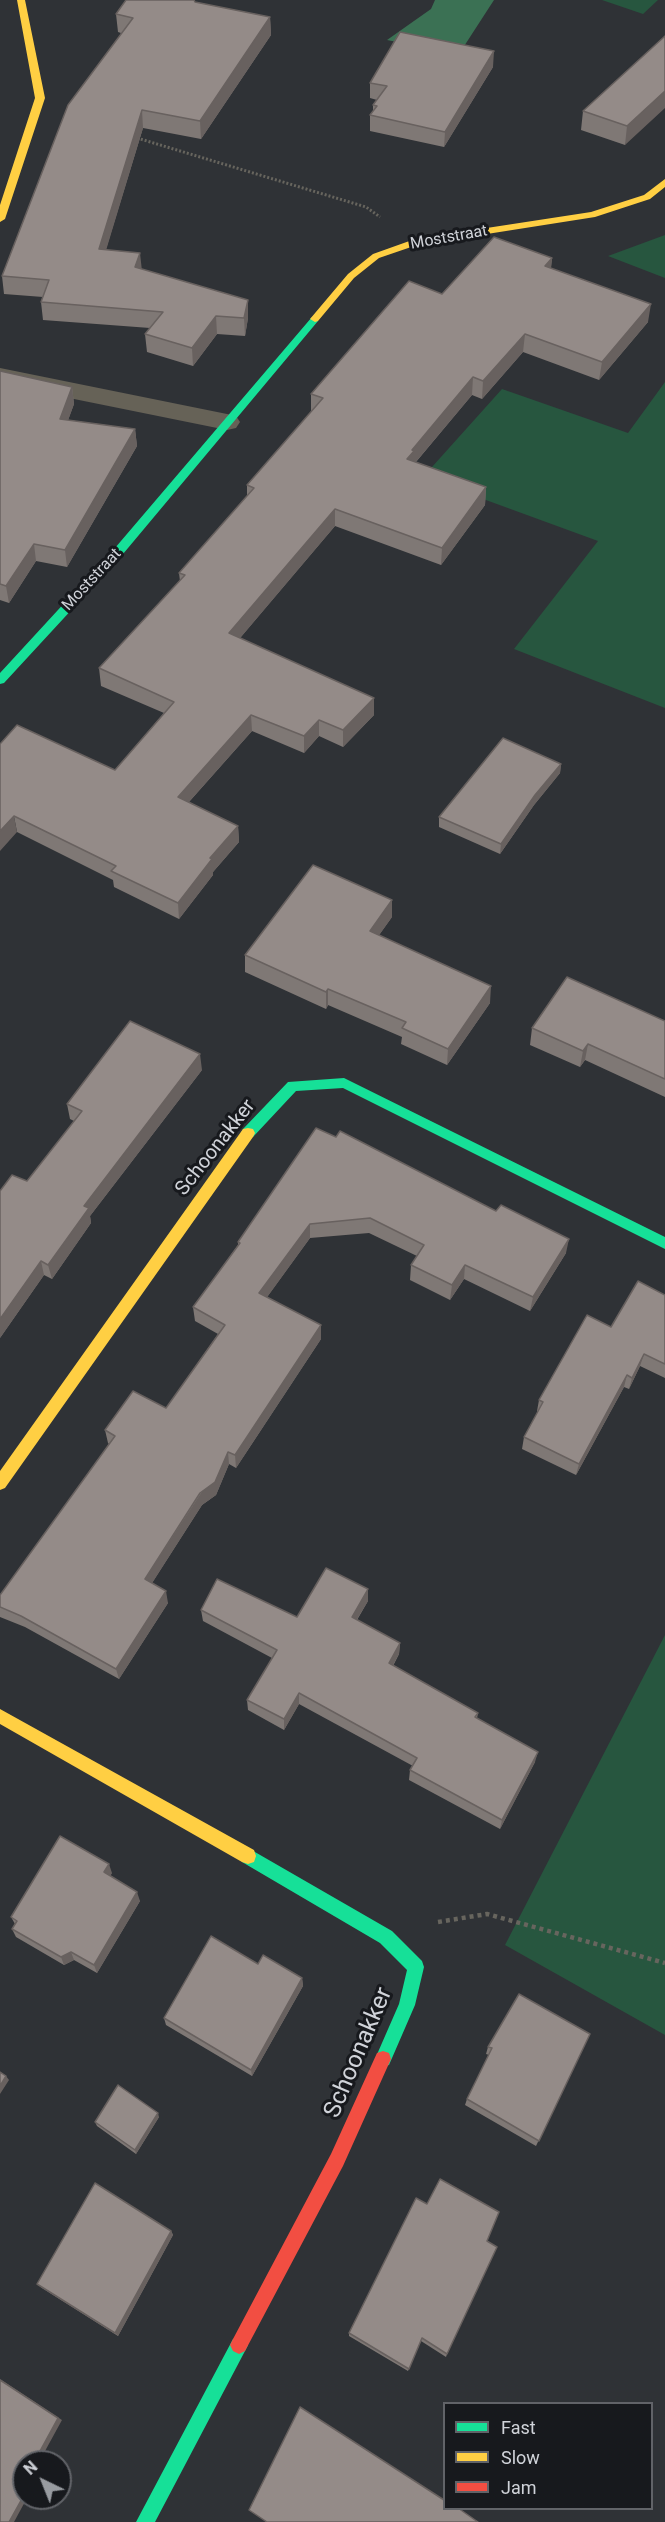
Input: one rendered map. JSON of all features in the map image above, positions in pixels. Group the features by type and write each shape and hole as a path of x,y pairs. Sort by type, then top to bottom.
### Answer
{"street":[{"path":"0,219 40,98 21,0"},
{"name":"Moststraat","path":"0,680 119,550 351,276 376,256 415,242 592,215 647,197 665,182"},
{"path":"0,376 227,422"},
{"name":"Schoonakker","path":"0,1484 246,1135 293,1086 344,1083 665,1243"},
{"name":"Schoonakker","path":"0,1716 192,1823 386,1937 416,1967 407,2005 337,2160 146,2522"}],"path":[{"path":"128,136 366,207 415,242"},
{"path":"386,1937 446,1920 487,1914 665,1963"}],"green space":[{"path":"435,0 494,0 459,54 387,40 431,9"},
{"path":"602,0 658,0 643,14"},
{"path":"665,235 665,278 608,256"},
{"path":"665,382 665,708 514,649 598,541 423,477 502,389 628,433"},
{"path":"665,1635 665,2035 505,1945"}],"building":[{"path":"126,0 194,0 270,17 200,121 142,110 99,249 140,253 135,267 248,300 244,318 216,316 192,348 145,334 163,312 41,302 49,280 2,276 68,105 133,18 116,14"},
{"path":"400,32 494,51 445,132 370,115 377,106 373,105 387,86 370,83"},
{"path":"665,36 665,91 627,126 583,111"},
{"path":"494,237 552,258 545,266 651,304 602,362 525,334 483,381 473,377 407,459 486,487 442,548 335,509 229,633 374,698 343,730 319,720 304,736 251,715 178,797 238,826 210,858 212,859 178,903 111,871 116,866 14,816 0,831 0,744 17,725 115,770 174,702 99,668 185,575 179,573 254,488 247,485 323,398 311,394 409,281 442,294"},
{"path":"0,371 72,387 60,419 135,429 65,550 34,544 6,586 0,584"},
{"path":"503,738 561,764 535,795 501,844 439,817"},
{"path":"313,865 392,900 370,931 491,986 448,1049 402,1028 406,1022 328,989 326,992 245,955"},
{"path":"567,977 665,1021 665,1079 588,1044 583,1051 532,1028"},
{"path":"130,1021 200,1054 84,1206 89,1208 48,1265 41,1261 0,1319 0,1191 12,1175 27,1181 82,1111 67,1104"},
{"path":"316,1128 336,1137 340,1131 496,1211 501,1205 569,1239 533,1297 465,1265 452,1285 411,1265 424,1245 370,1218 310,1224 259,1293 321,1325 235,1455 228,1452 215,1482 200,1493 145,1579 166,1591 116,1669 21,1616 0,1607 0,1595 115,1436 105,1430 133,1391 166,1408 225,1325 193,1307 240,1243 238,1242"},
{"path":"638,1281 665,1295 665,1364 644,1354 632,1378 627,1375 579,1464 524,1437 543,1402 539,1400 587,1315 611,1327"},
{"path":"326,1568 368,1589 352,1617 400,1643 389,1663 478,1713 475,1717 538,1752 502,1820 410,1770 417,1758 299,1693 284,1719 247,1700 277,1650 201,1610 217,1579 297,1617"},
{"path":"60,1836 109,1864 104,1872 137,1892 94,1965 71,1952 61,1957 12,1929 17,1921 11,1917"},
{"path":"211,1936 258,1964 263,1955 302,1978 251,2070 164,2018"},
{"path":"519,1994 590,2034 539,2141 467,2099 492,2048 488,2047"},
{"path":"0,2072 6,2076 0,2086"},
{"path":"118,2085 158,2113 135,2150 95,2122"},
{"path":"440,2179 499,2212 487,2241 497,2247 447,2354 422,2338 409,2369 349,2333 416,2198 427,2204"},
{"path":"95,2183 171,2231 115,2333 37,2284"},
{"path":"0,2380 58,2418 41,2450 12,2450 12,2510 16,2510 9,2522 0,2522"},
{"path":"300,2407 443,2499 443,2510 461,2510 478,2522 267,2522 249,2510"}],"traffic: fast":[{"path":"0,680 119,551 315,319"},
{"path":"248,1133 293,1086 344,1083 665,1243"},
{"path":"248,1856 386,1937 416,1967 407,2005 383,2059"},
{"path":"145,2522 239,2345"}],"traffic: slow":[{"path":"0,219 40,98 21,0"},
{"path":"315,319 351,276 376,256 415,242 592,215 647,197 665,182"},
{"path":"0,1483 248,1133"},
{"path":"0,1716 248,1856"}],"traffic: jam":[{"path":"239,2345 337,2160 383,2059"}]}
